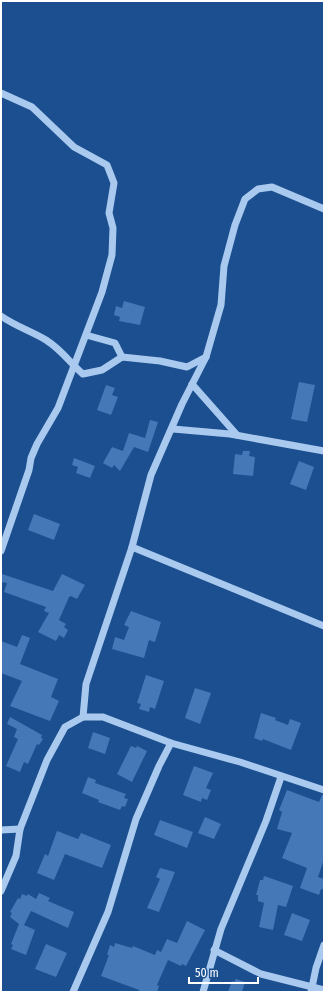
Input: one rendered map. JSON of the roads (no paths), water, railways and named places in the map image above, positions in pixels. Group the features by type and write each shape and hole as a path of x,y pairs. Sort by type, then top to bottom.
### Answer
{"street":[{"path":"1,93 32,107 74,146 107,165 114,182 109,213 113,228 112,255 102,292 75,367 58,408 31,458 29,470 1,551"},
{"path":"83,717 86,684 132,547 151,475 192,384 206,358 221,305 224,266 235,225 245,199 258,189 272,187 324,209"},
{"path":"1,316 56,347 70,359 75,367 83,374 102,370 122,357 160,361 186,366 206,358"},
{"path":"86,335 115,343 122,357"},
{"path":"192,384 237,435"},
{"path":"173,429 237,435 324,451"},
{"path":"132,547 324,626"},
{"path":"1,891 16,856 20,829 47,760 58,737 65,727 83,717 103,717 171,743 240,762 281,777 324,790"},
{"path":"73,992 108,912 136,818 158,766 171,743"},
{"path":"203,992 221,929 266,821 281,777"},
{"path":"1,830 20,829"},
{"path":"311,990 316,968 324,945"},
{"path":"214,950 261,974 311,990 324,990"}]}
